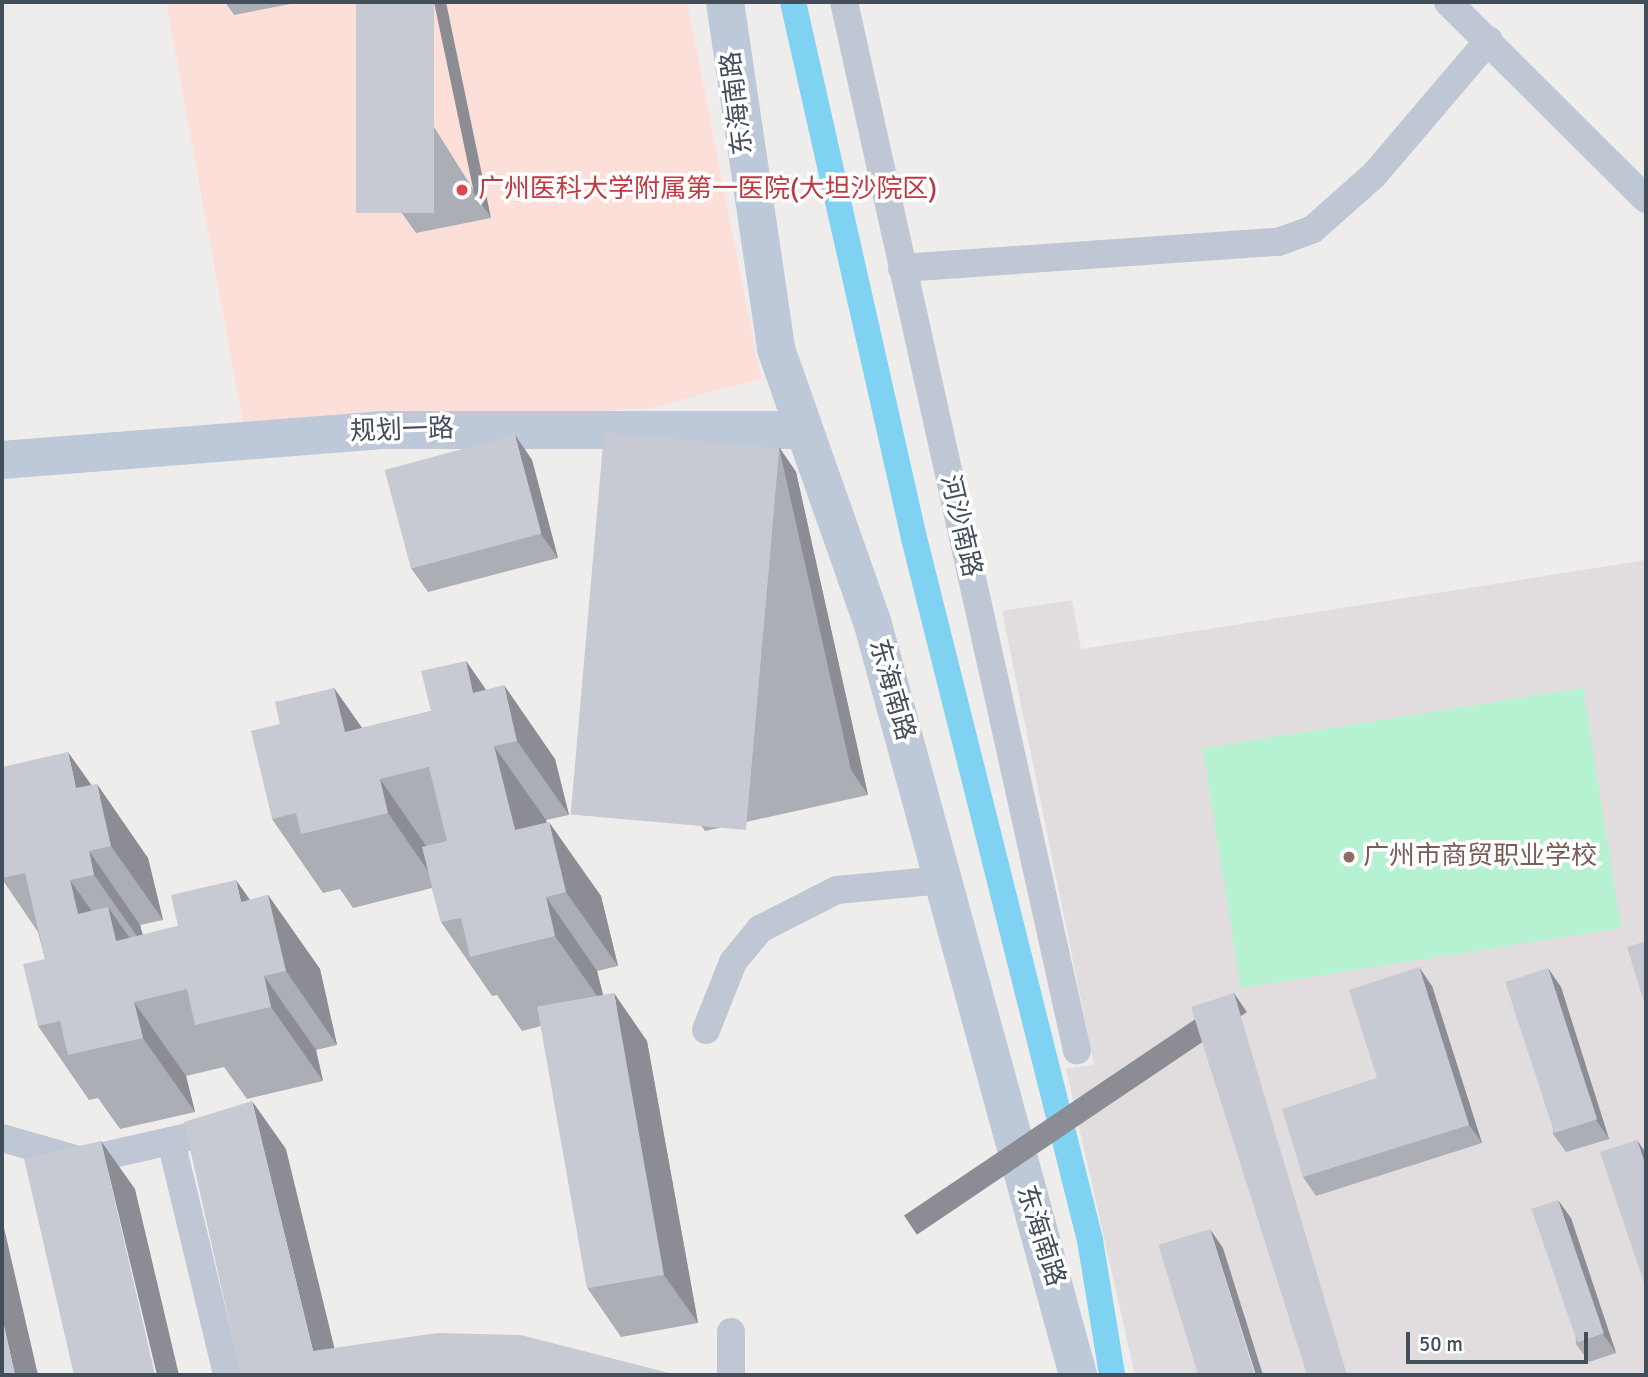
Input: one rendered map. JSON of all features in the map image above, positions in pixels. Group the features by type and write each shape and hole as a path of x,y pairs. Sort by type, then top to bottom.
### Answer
{"street":[{"name":"东海南路","path":"725,2 764,291 776,349 872,621 1078,1375"},
{"name":"河沙南路","path":"844,2 1077,1050"},
{"path":"1448,2 1646,199"},
{"path":"902,268 1278,242 1313,229 1374,175 1489,40"},
{"name":"规划一路","path":"2,460 379,430 804,430"},
{"path":"706,1030 733,962 760,929 837,890 943,880"},
{"path":"2,1138 82,1161 218,1130"},
{"path":"171,1141 227,1375"},
{"path":"731,1332 732,1375"}],"shaded area":[{"name":"广州医科大学附属第一医院(大坦沙院区)","path":"166,2 687,2 761,379 650,408 245,434"},
{"name":"广州市商贸职业学校","path":"1646,560 1646,1375 1135,1375 1066,1069 1094,1064 1002,611 1072,600 1081,649"}],"green space":[{"path":"1583,688 1621,928 1241,988 1203,748"}],"building":[{"path":"356,2 434,2 434,213 356,213"},
{"path":"604,433 779,448 746,830 571,815"},
{"path":"515,435 541,534 411,568 385,470"},
{"path":"466,661 473,693 504,685 517,741 494,746 515,830 549,822 566,892 546,897 555,936 470,957 461,918 441,922 422,847 447,841 429,767 380,779 388,813 301,834 296,813 272,819 251,731 280,724 275,702 334,688 345,732 431,711 421,671"},
{"path":"68,752 76,788 97,784 111,846 89,851 94,875 70,880 78,914 108,907 116,941 178,926 171,895 236,880 241,902 268,895 286,971 264,976 271,1007 195,1025 187,989 134,1002 143,1038 68,1055 60,1021 38,1026 23,964 45,959 25,873 2,878 2,767"},
{"path":"1646,941 1646,1009 1627,947"},
{"path":"1419,967 1469,1125 1303,1177 1282,1109 1377,1078 1349,990"},
{"path":"1548,968 1597,1119 1554,1133 1505,982"},
{"path":"614,993 664,1275 587,1288 537,1007"},
{"path":"1234,993 1347,1375 1307,1375 1191,1007"},
{"path":"252,1101 313,1351 437,1333 521,1335 677,1375 241,1375 184,1122"},
{"path":"1637,1140 1646,1167 1646,1289 1600,1152"},
{"path":"101,1141 155,1375 74,1375 24,1159"},
{"path":"1558,1200 1604,1333 1577,1342 1532,1209"},
{"path":"1210,1229 1255,1375 1198,1375 1158,1245"},
{"path":"2,1317 15,1375 2,1375"}],"waterway":[{"path":"793,2 914,538 1090,1240 1112,1375"}],"place":[{"name":"广州医科大学附属第一医院(大坦沙院区)","path":"462,190"},
{"name":"广州市商贸职业学校","path":"1349,857"}]}
